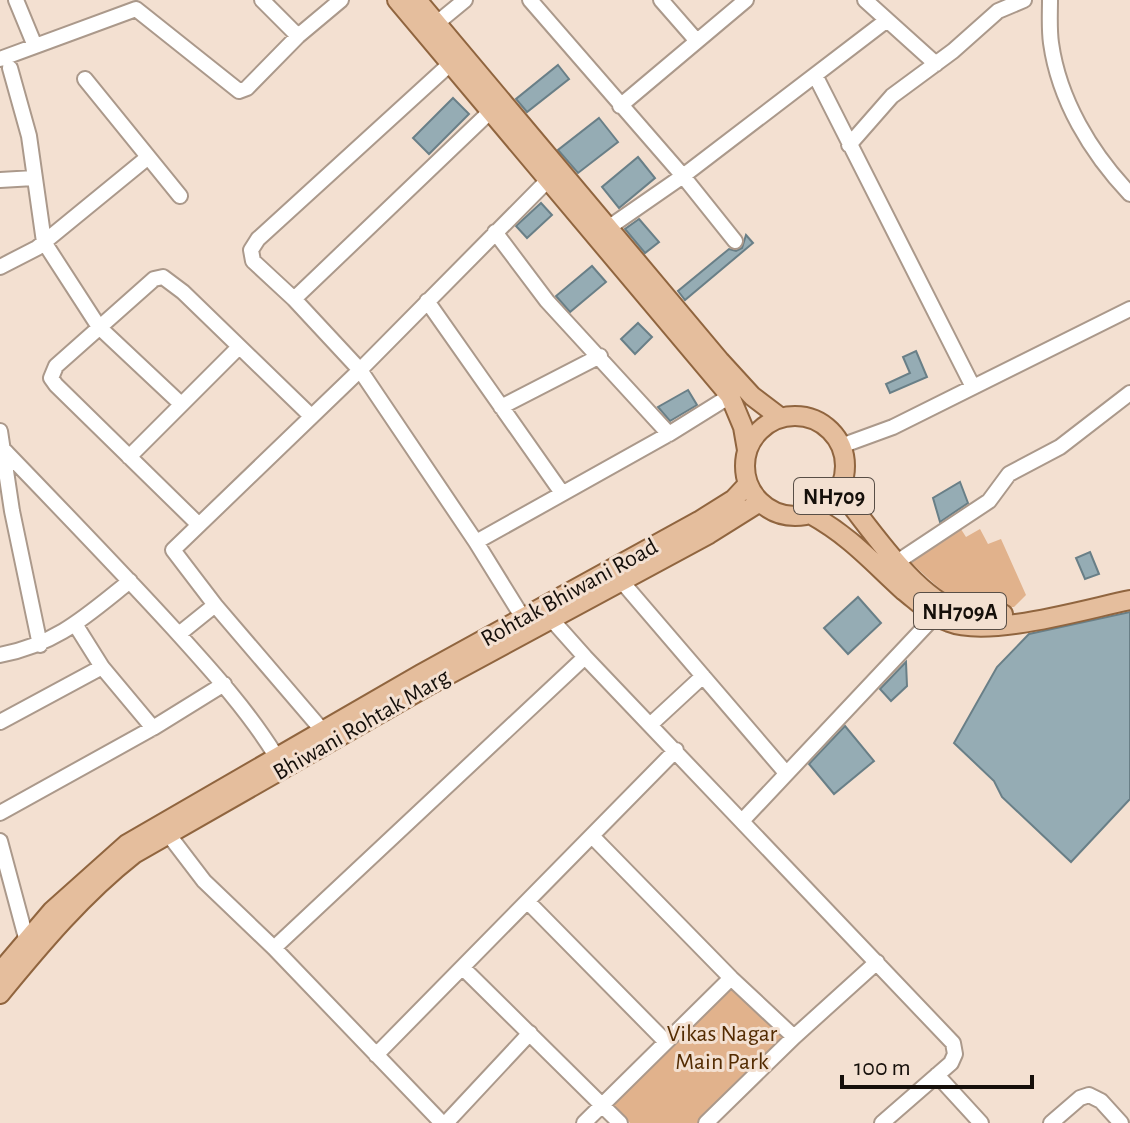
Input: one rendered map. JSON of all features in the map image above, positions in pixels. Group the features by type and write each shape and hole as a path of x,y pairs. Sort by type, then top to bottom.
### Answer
{"main road":[{"path":"397,0 450,64 496,106 608,228 752,396 781,418 766,425 747,450"},
{"path":"417,0 437,23 548,180 730,396 743,427 748,484"},
{"name":"NH709","path":"748,484 760,502 783,515 810,514 822,508 839,490 845,461 841,446 823,424 795,416 781,418"},
{"name":"Rohtak Bhiwani Road","path":"616,574 721,508 748,484"},
{"name":"NH709A","path":"839,490 897,562 940,602 961,612 988,615 1008,613 1130,589"},
{"name":"Bhiwani Rohtak Marg","path":"0,994 28,948 102,879 163,829 433,683 616,574 709,534 760,502"},
{"name":"NH709A","path":"810,514 855,542 935,616 969,628 1005,625 1130,600"},
{"name":"Rohtak Bhiwani Road","path":"163,829 322,730 523,618 546,614"},
{"path":"0,972 28,948"}],"street":[{"path":"16,0 35,46"},
{"path":"262,0 298,36"},
{"path":"181,404 99,327 44,242 29,136 5,64 35,46 139,4 145,14 236,91 247,88 298,36 341,0"},
{"path":"437,23 465,0"},
{"path":"530,0 683,176 735,241"},
{"path":"661,0 696,40"},
{"path":"620,106 746,0"},
{"path":"865,0 936,64"},
{"path":"1050,0 1050,40 1056,71 1068,102 1097,153 1130,194"},
{"path":"849,145 892,96 936,64 998,11 1019,1"},
{"path":"608,228 683,176 887,20"},
{"path":"450,64 252,247 251,255 257,266 294,299 360,370 476,542 523,618"},
{"path":"815,75 973,387"},
{"path":"85,79 180,196"},
{"path":"294,299 496,106"},
{"path":"0,267 44,242 147,158"},
{"path":"0,180 34,178"},
{"path":"322,730 172,552 176,544 360,370 548,180"},
{"path":"495,232 547,301 669,434"},
{"path":"198,524 51,378 56,366 154,279 163,277 183,292 311,416"},
{"path":"427,301 562,493"},
{"path":"841,446 893,427 1130,309"},
{"path":"129,457 239,347"},
{"path":"501,407 600,356"},
{"path":"897,562 989,501 1009,474 1060,447 1130,393"},
{"path":"476,542 669,434 730,396"},
{"path":"0,431 12,511 40,645"},
{"path":"5,451 224,684 249,714 276,756"},
{"path":"616,574 786,773"},
{"path":"0,655 40,645 75,624 130,581"},
{"path":"179,634 215,605"},
{"path":"546,614 953,1043 956,1049 954,1058 885,1122"},
{"path":"742,821 935,616"},
{"path":"75,624 102,667 153,728"},
{"path":"274,948 585,657"},
{"path":"0,722 102,667"},
{"path":"650,725 703,676"},
{"path":"0,813 153,728 224,684"},
{"path":"376,1055 676,750"},
{"path":"163,829 204,881 274,948 444,1123 530,1033"},
{"path":"592,836 731,978 794,1037"},
{"path":"0,841 28,948"},
{"path":"528,902 666,1042"},
{"path":"706,1123 877,962"},
{"path":"463,968 620,1123"},
{"path":"584,1123 731,978"},
{"path":"937,1075 981,1123"},
{"path":"1051,1123 1080,1098 1089,1095 1101,1101 1121,1123"}],"green space":[{"path":"959,526 966,537 980,529 988,544 1001,539 1026,595 1014,607 978,606 955,599 909,561"},
{"name":"Vikas Nagar Main Park","path":"731,987 785,1037 697,1123 630,1123 610,1104"}],"building":[{"path":"558,65 569,79 527,112 516,99"},
{"path":"453,98 469,114 429,154 413,138"},
{"path":"599,118 618,142 578,173 558,150"},
{"path":"638,157 655,178 619,208 602,187"},
{"path":"541,203 552,215 527,238 516,226"},
{"path":"639,219 659,242 645,253 625,229"},
{"path":"746,235 753,243 685,300 678,291 729,249 736,251 742,248"},
{"path":"592,266 606,282 570,312 556,296"},
{"path":"638,323 652,337 635,354 621,339"},
{"path":"916,351 927,377 890,393 886,384 910,373 903,357"},
{"path":"688,390 697,405 670,421 658,407"},
{"path":"960,482 968,503 940,522 933,498"},
{"path":"1090,552 1099,574 1085,579 1076,558"},
{"path":"858,597 881,623 848,654 824,628"},
{"path":"1130,612 1130,799 1071,862 1002,797 994,781 954,743 997,667 1029,634"},
{"path":"906,662 907,686 891,701 880,689"},
{"path":"845,726 874,761 834,794 809,764"}]}
